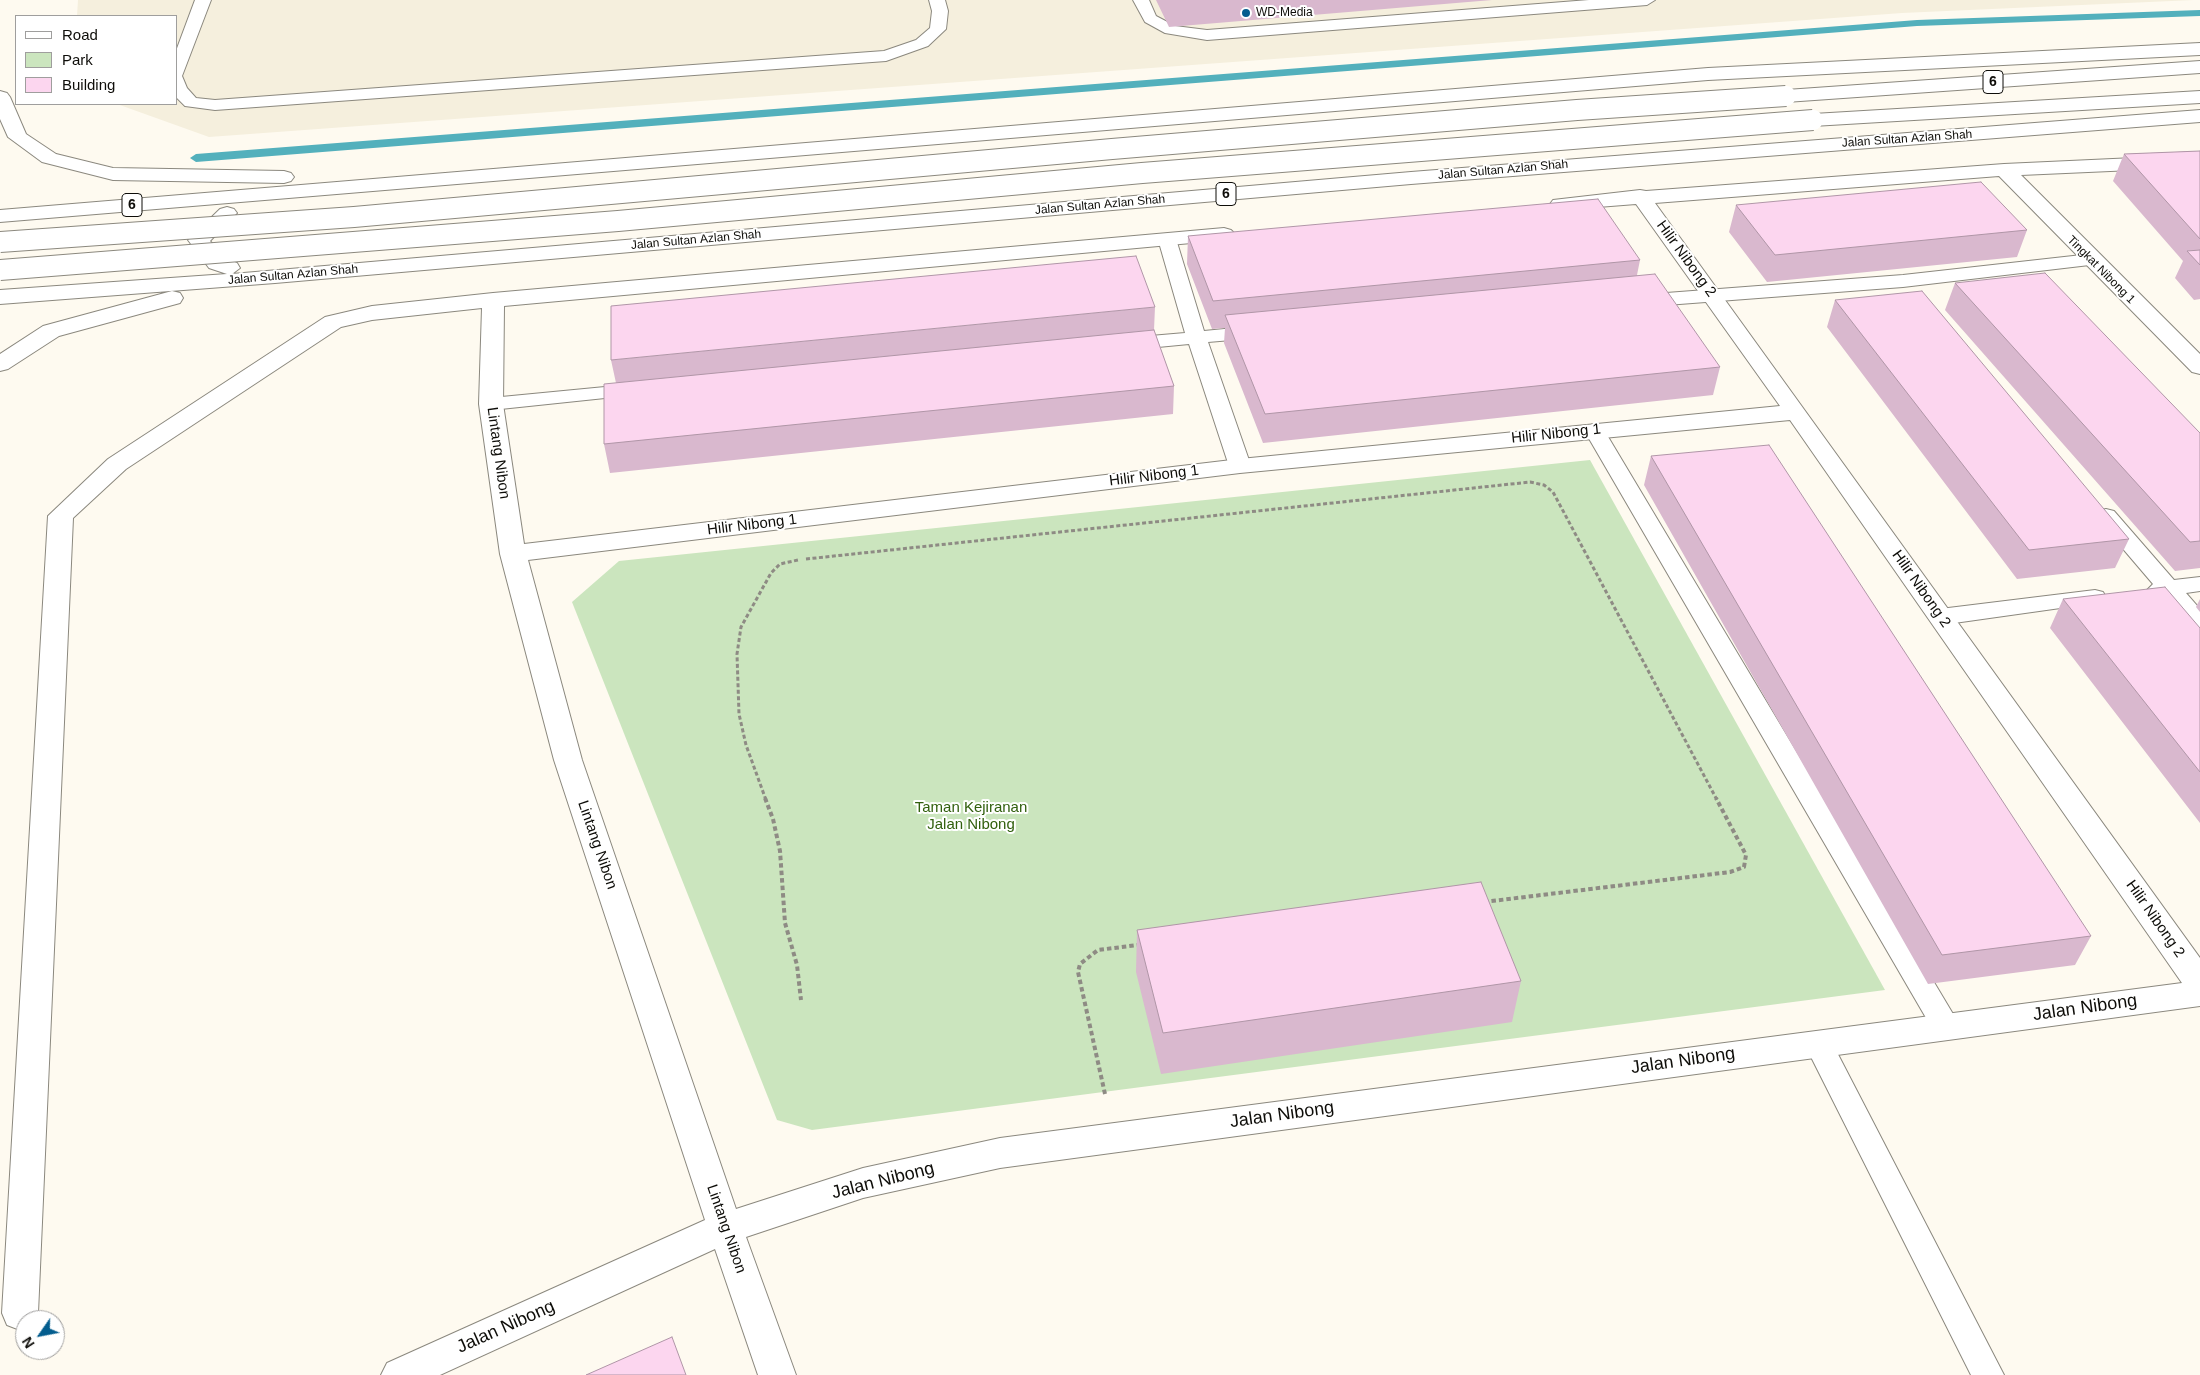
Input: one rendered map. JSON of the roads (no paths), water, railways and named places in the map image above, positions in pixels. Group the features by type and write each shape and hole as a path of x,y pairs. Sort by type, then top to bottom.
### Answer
{"main road":[{"name":"6","path":"0,216 1708,74 2200,49"},
{"name":"6","path":"0,242 354,217 1112,148 1577,110 2200,68"},
{"path":"0,97 18,137 49,158 113,174 439,180"},
{"name":"Jalan Sultan Azlan Shah","path":"0,270 598,223 1161,171 1813,120 2200,97"},
{"name":"Jalan Sultan Azlan Shah","path":"0,297 253,279 1421,177 2200,116"},
{"path":"1542,205 1640,196 2004,170 2200,161"},
{"name":"Tingkat Nibong 1","path":"2004,170 2091,260 2200,367"},
{"path":"253,279 217,263 199,240 224,214 264,194"},
{"name":"Hilir Nibong 2","path":"1640,196 1796,412 2200,983"},
{"path":"20,1310 61,516 117,464 333,322 372,313 492,300 1246,232"},
{"path":"0,364 51,332 143,305 253,279"},
{"name":"Lintang Nibon","path":"492,300 491,404 513,554 568,760 725,1228 777,1375"},
{"name":"Hilir Nibong 1","path":"513,554 1240,466 1594,430 1796,412"},
{"name":"Jalan Nibong","path":"400,1375 725,1228 863,1183 1000,1153 2200,992"}],"lane":[{"path":"178,68 203,0"},
{"path":"178,86 179,90 191,102 214,105 886,56 922,43 938,29 940,11 937,0"},
{"path":"1141,0 1150,19 1171,30 1207,35 1647,0"},
{"path":"1167,239 1196,337 1240,466"},
{"path":"1622,302 1712,295 1909,289 2091,260"},
{"path":"1107,345 1276,330"},
{"path":"491,404 650,389"},
{"path":"1594,430 1946,1027"},
{"path":"2091,498 2200,624"},
{"path":"2140,592 2200,584"},
{"path":"1940,616 2112,595"},
{"path":"1818,1043 1988,1375"}],"waterway":[{"path":"196,158 1917,23 2200,13"}],"place":[{"name":"WD-Media","path":"1246,13"}],"park label":[{"name":"Taman Kejiranan Jalan Nibong","path":"971,816"}]}
